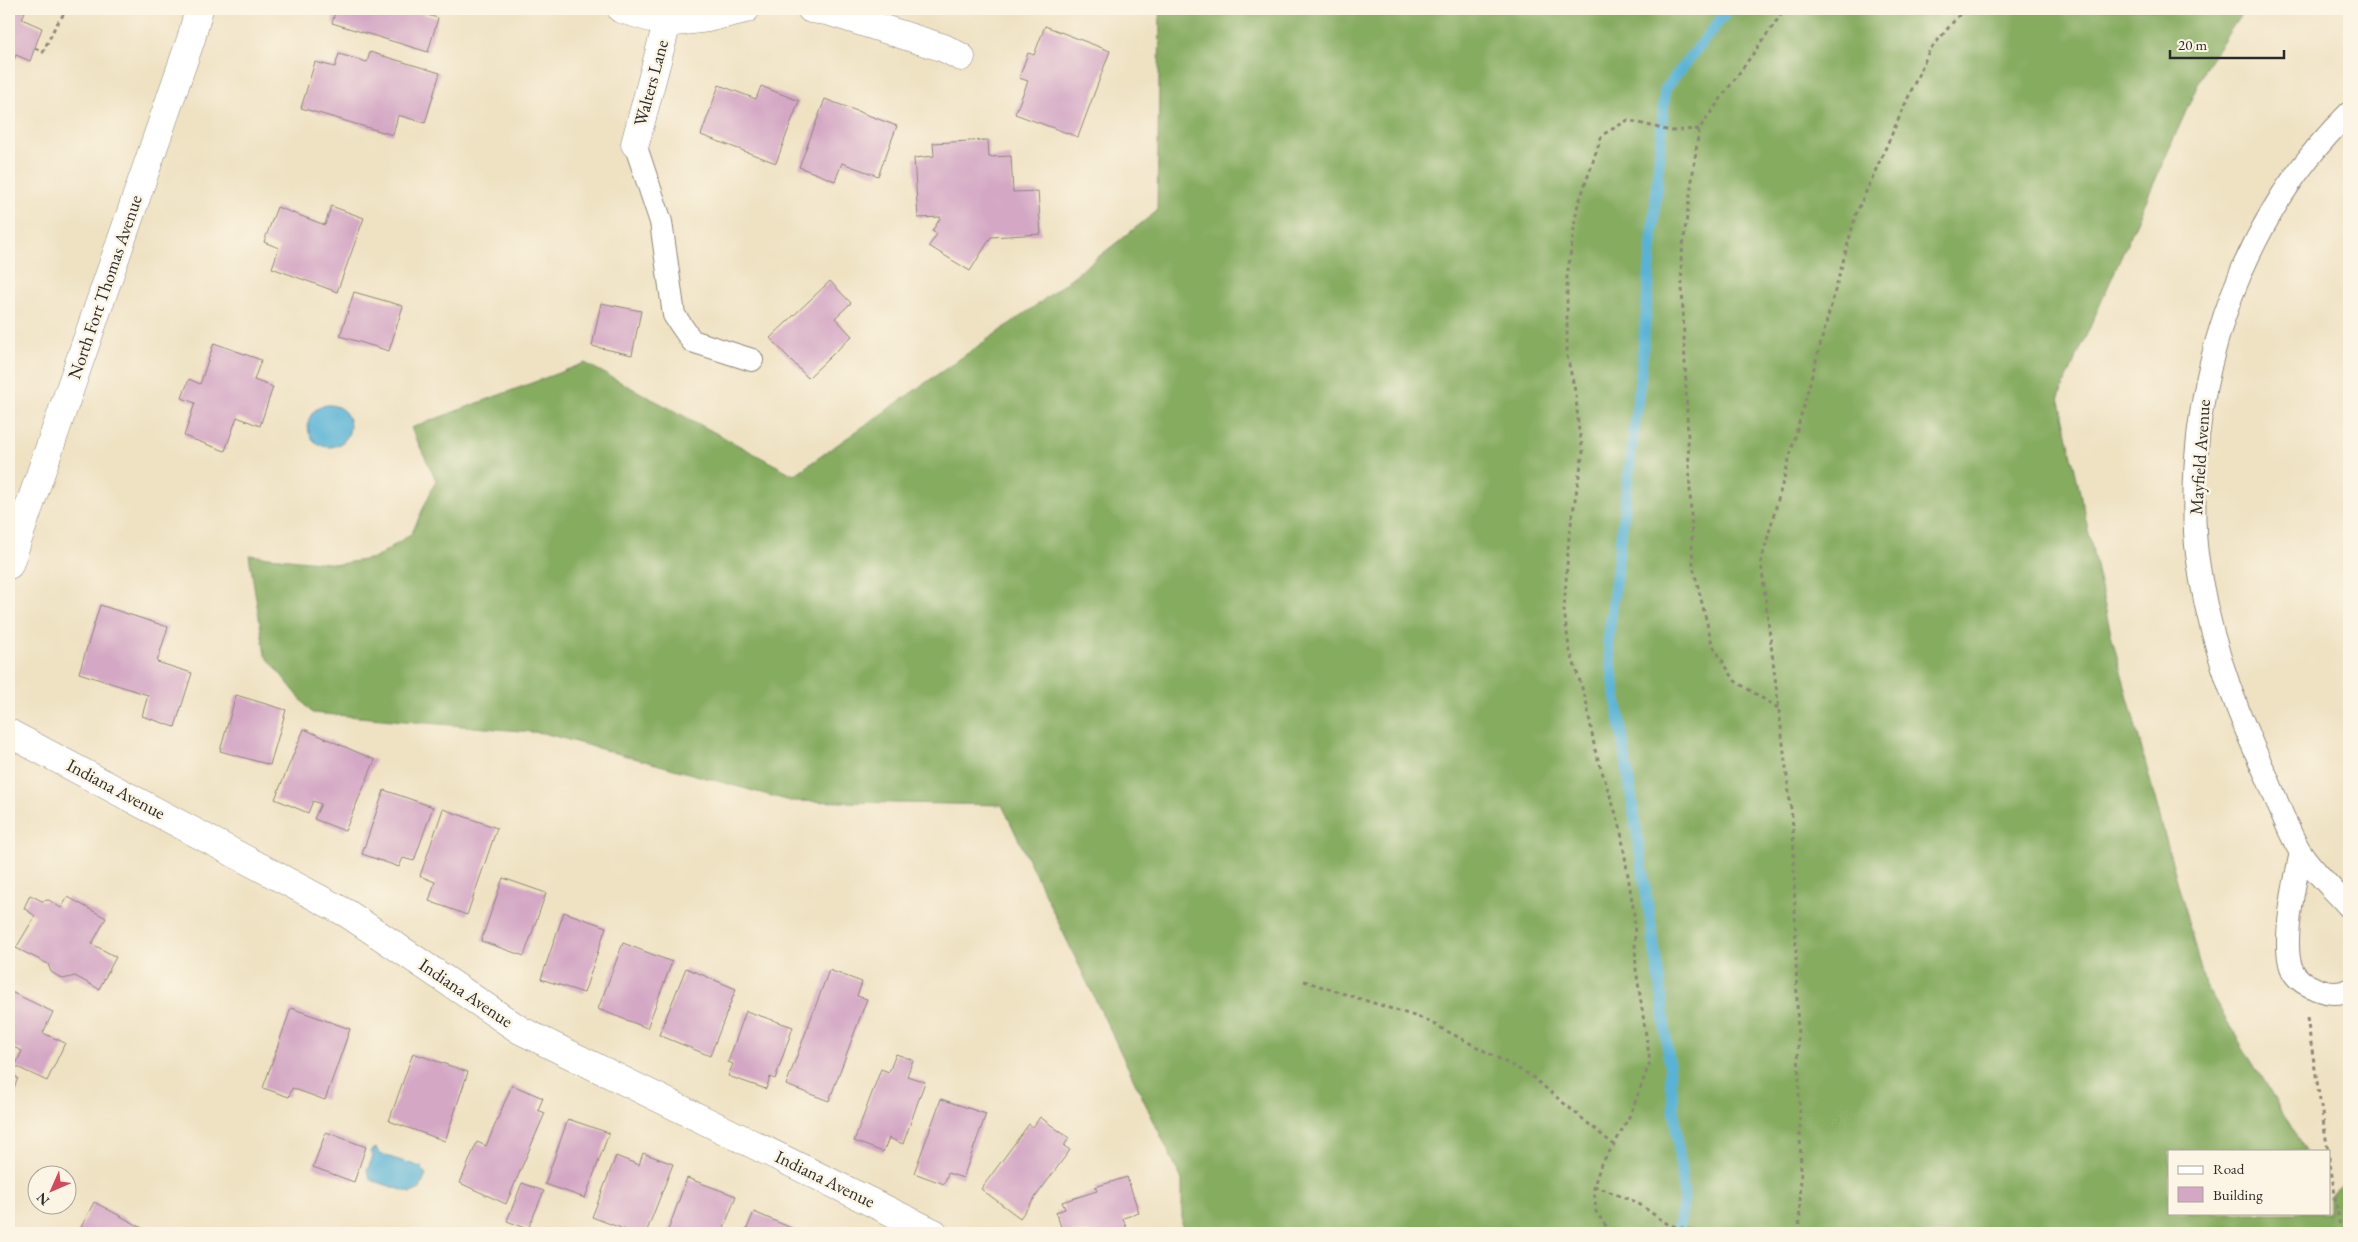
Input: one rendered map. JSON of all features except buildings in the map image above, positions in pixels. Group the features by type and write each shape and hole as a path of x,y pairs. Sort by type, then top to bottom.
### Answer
{"street":[{"name":"North Fort Thomas Avenue","path":"9,565 191,39 199,9"},
{"path":"621,9 667,23 708,18 746,9"},
{"path":"811,9 827,12 922,41 961,56"},
{"name":"Walters Lane","path":"635,144 667,23"},
{"name":"Indiana Avenue","path":"9,733 348,914 520,1030 934,1233"}],"lane":[{"name":"Mayfield Avenue","path":"2349,113 2308,160 2284,193 2264,223 2239,277 2220,326 2209,364 2198,432 2194,494 2196,553 2205,604 2232,696 2301,852 2349,907"},
{"path":"635,144 661,222 674,315 692,341 752,360"},
{"path":"2301,852 2291,903 2288,950 2291,968 2302,983 2326,993 2349,990"}],"path":[{"path":"35,48 43,52 66,9"},
{"path":"1778,708 1735,681 1712,644 1693,566 1681,260 1699,129 1785,9"},
{"path":"1798,1233 1800,1174 1793,826 1761,562 1856,214 1929,51 1964,9"},
{"path":"1611,1233 1596,1212 1594,1186 1601,1164 1632,1113 1650,1062 1636,969 1634,912 1620,826 1595,750 1586,700 1569,648 1564,610 1569,536 1584,452 1568,356 1567,277 1577,208 1602,135 1628,120 1670,131 1699,129"},
{"path":"1304,981 1424,1019 1530,1075 1614,1145"},
{"path":"2302,983 2328,1150"},
{"path":"2330,1163 2341,1233"},
{"path":"1594,1186 1636,1202 1669,1225 1704,1233"}],"green space":[{"path":"1160,9 2245,9 2206,66 2059,397 2111,634 2205,985 2305,1150 2168,1150 2168,1214 2330,1214 2330,1196 2349,1179 2349,1233 1182,1233 1182,1180 1002,805 790,801 543,733 312,713 265,655 249,555 339,564 375,558 412,533 436,480 411,428 585,363 794,475 1038,304 1157,211"}],"water":[{"path":"333,405 341,408 347,414 350,426 347,438 341,444 325,447 317,444 311,438 308,422 311,414 317,408"},
{"path":"376,1148 380,1154 421,1167 426,1175 420,1189 411,1193 371,1180 367,1171 373,1156 370,1151"}],"waterway":[{"path":"1678,1233 1684,1199 1661,991 1608,643 1641,373 1665,89 1729,9"}]}
